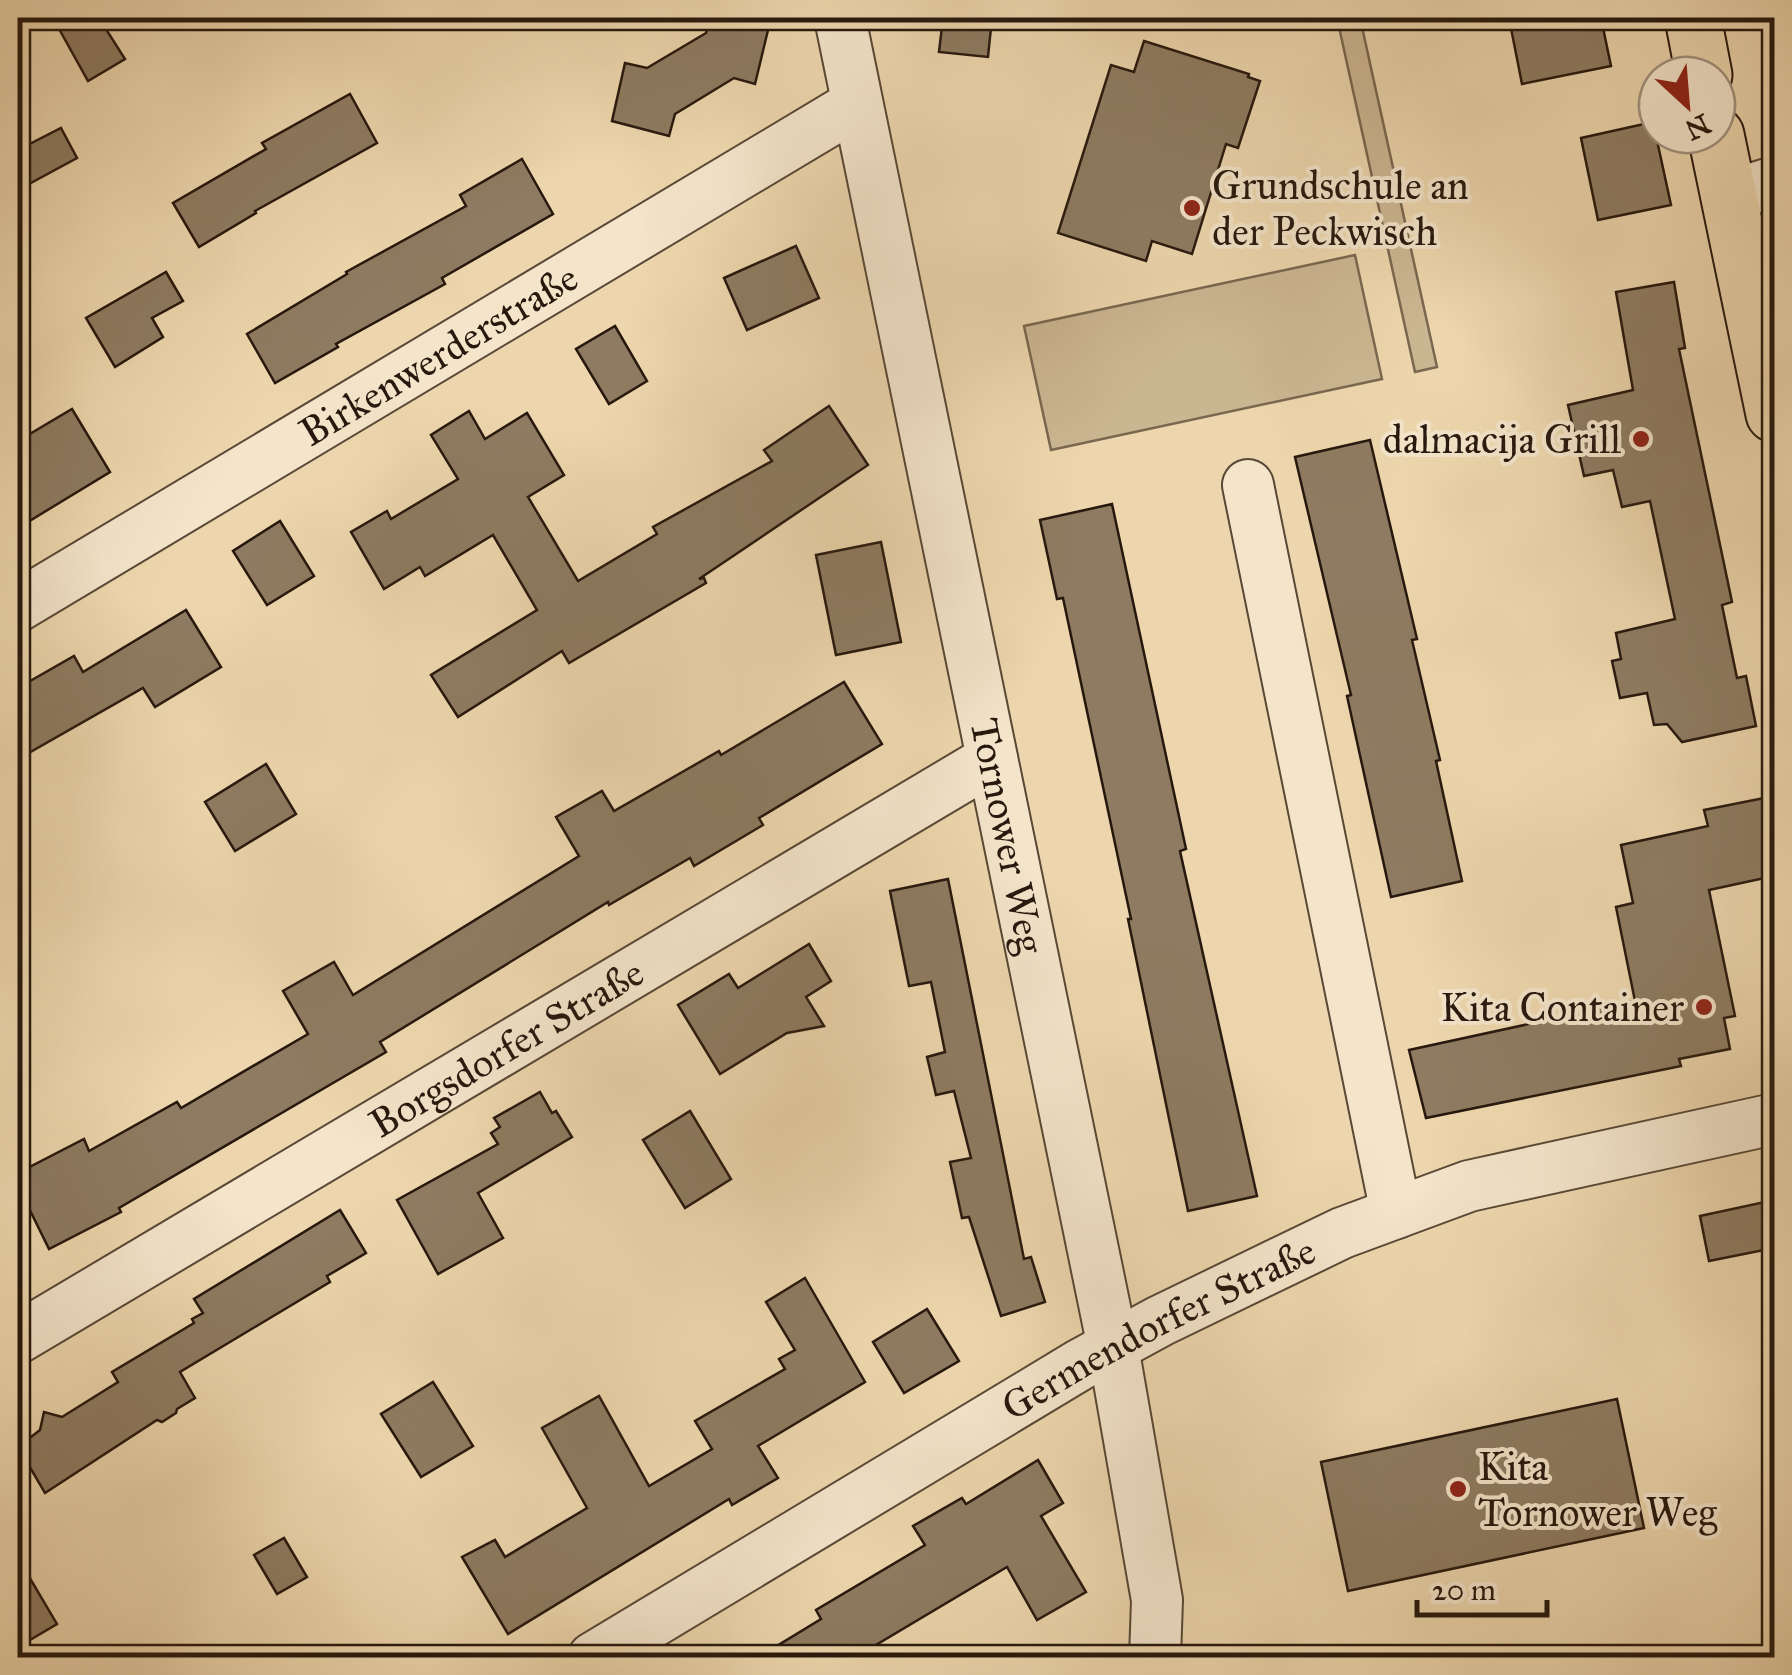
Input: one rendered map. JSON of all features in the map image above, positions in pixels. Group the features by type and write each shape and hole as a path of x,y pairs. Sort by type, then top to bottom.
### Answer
{"main road":[{"path":"1692,18 1700,55"},
{"path":"1729,155 1752,189 1774,414"}],"street":[{"name":"Tornower Weg","path":"840,18 1113,1347 1157,1600 1155,1658"},
{"name":"Birkenwerderstraße","path":"18,606 858,104"},
{"path":"1248,484 1396,1213"},
{"name":"Borgsdorfer Straße","path":"18,1338 992,759"},
{"name":"Germendorfer Straße","path":"593,1658 1113,1347 1342,1233 1470,1186 1774,1119"}],"shaded area":[{"path":"1337,18 1360,18 1437,367 1415,372"},
{"path":"1355,255 1382,379 1051,450 1024,326"}],"building":[{"path":"53,18 99,18 125,59 88,81"},
{"path":"710,18 735,18 769,26 755,84 734,78 675,114 669,136 612,121 625,63 647,68 706,33"},
{"path":"943,18 992,18 988,57 939,52"},
{"path":"1509,18 1601,18 1611,66 1522,84"},
{"path":"1144,41 1249,74 1248,77 1260,81 1238,148 1226,144 1192,254 1152,241 1146,261 1058,233 1111,65 1134,72"},
{"path":"350,94 377,143 199,247 173,203 266,149 262,143"},
{"path":"1637,126 1637,155 1660,155 1671,205 1598,220 1581,138"},
{"path":"61,128 77,158 18,190 18,150"},
{"path":"522,159 553,214 442,278 445,284 336,344 338,347 275,383 247,334 346,272 466,206 460,195"},
{"path":"796,246 819,298 747,330 724,278"},
{"path":"166,272 183,301 152,318 163,337 115,367 86,318"},
{"path":"1674,282 1685,348 1679,349 1732,602 1722,605 1737,678 1746,676 1756,726 1682,742 1667,724 1654,725 1647,693 1620,698 1612,661 1621,659 1616,633 1675,619 1650,501 1622,507 1613,470 1584,476 1568,405 1633,390 1616,292"},
{"path":"615,326 647,381 609,404 576,349"},
{"path":"829,406 868,465 699,579 704,578 706,583 569,663 562,651 458,717 431,675 537,610 493,535 425,576 420,567 384,589 351,532 387,511 391,519 458,479 431,435 469,411 485,439 527,413 564,475 528,497 578,581 657,534 653,527 772,461 764,450"},
{"path":"72,409 110,472 18,528 18,441"},
{"path":"1370,440 1417,639 1412,640 1440,760 1436,761 1462,881 1391,897 1347,696 1351,695 1295,457"},
{"path":"1112,504 1186,849 1180,851 1257,1196 1188,1211 1063,598 1057,599 1040,520"},
{"path":"280,521 314,576 267,605 233,551"},
{"path":"881,542 901,642 836,655 816,555"},
{"path":"186,610 221,667 155,707 143,688 18,759 18,688 74,656 83,672"},
{"path":"844,682 882,744 759,818 763,825 694,866 690,858 609,905 608,902 380,1042 386,1052 119,1208 121,1212 49,1249 18,1186 18,1173 84,1139 89,1151 177,1102 181,1108 308,1034 283,991 334,962 353,995 579,856 556,817 602,791 614,811 719,751 721,755"},
{"path":"266,764 296,814 235,851 205,802"},
{"path":"1774,796 1774,876 1709,890 1735,1016 1724,1018 1730,1049 1679,1059 1681,1066 1426,1118 1409,1050 1635,1001 1616,907 1633,903 1621,845 1708,826 1704,810"},
{"path":"948,879 1024,1259 1031,1257 1045,1302 1001,1316 969,1217 962,1218 950,1162 971,1158 954,1091 936,1095 927,1057 945,1052 931,982 909,986 890,891"},
{"path":"809,944 831,981 806,997 824,1026 787,1033 720,1074 678,1005 729,974 738,988"},
{"path":"540,1092 572,1137 478,1193 503,1238 438,1274 397,1200 498,1144 491,1133 500,1127 494,1118"},
{"path":"690,1111 731,1179 685,1208 643,1140"},
{"path":"1774,1200 1774,1248 1709,1261 1700,1216"},
{"path":"340,1210 366,1253 327,1276 330,1282 180,1372 195,1398 45,1493 18,1447 40,1430 44,1412 62,1417 118,1382 112,1372 194,1323 192,1319 203,1313 194,1299"},
{"path":"805,1278 865,1382 758,1446 778,1478 732,1505 729,1499 508,1634 462,1557 495,1540 505,1557 587,1508 542,1428 599,1396 649,1486 712,1449 695,1421 785,1369 779,1359 795,1350 766,1302"},
{"path":"927,1309 959,1361 904,1393 873,1342"},
{"path":"433,1382 473,1446 421,1477 381,1414"},
{"path":"1617,1399 1644,1528 1348,1591 1321,1462"},
{"path":"1038,1460 1063,1503 1041,1516 1086,1592 1037,1620 1007,1567 854,1658 757,1658 821,1619 816,1610 925,1545 913,1526 962,1498 966,1504"},
{"path":"284,1538 307,1577 277,1594 254,1555"},
{"path":"18,1558 57,1624 18,1647"}],"place":[{"name":"Grundschule an der Peckwisch","path":"1192,208"},
{"name":"dalmacija Grill","path":"1641,439"},
{"name":"Kita Container","path":"1704,1007"},
{"name":"Kita Tornower Weg","path":"1458,1489"}]}
